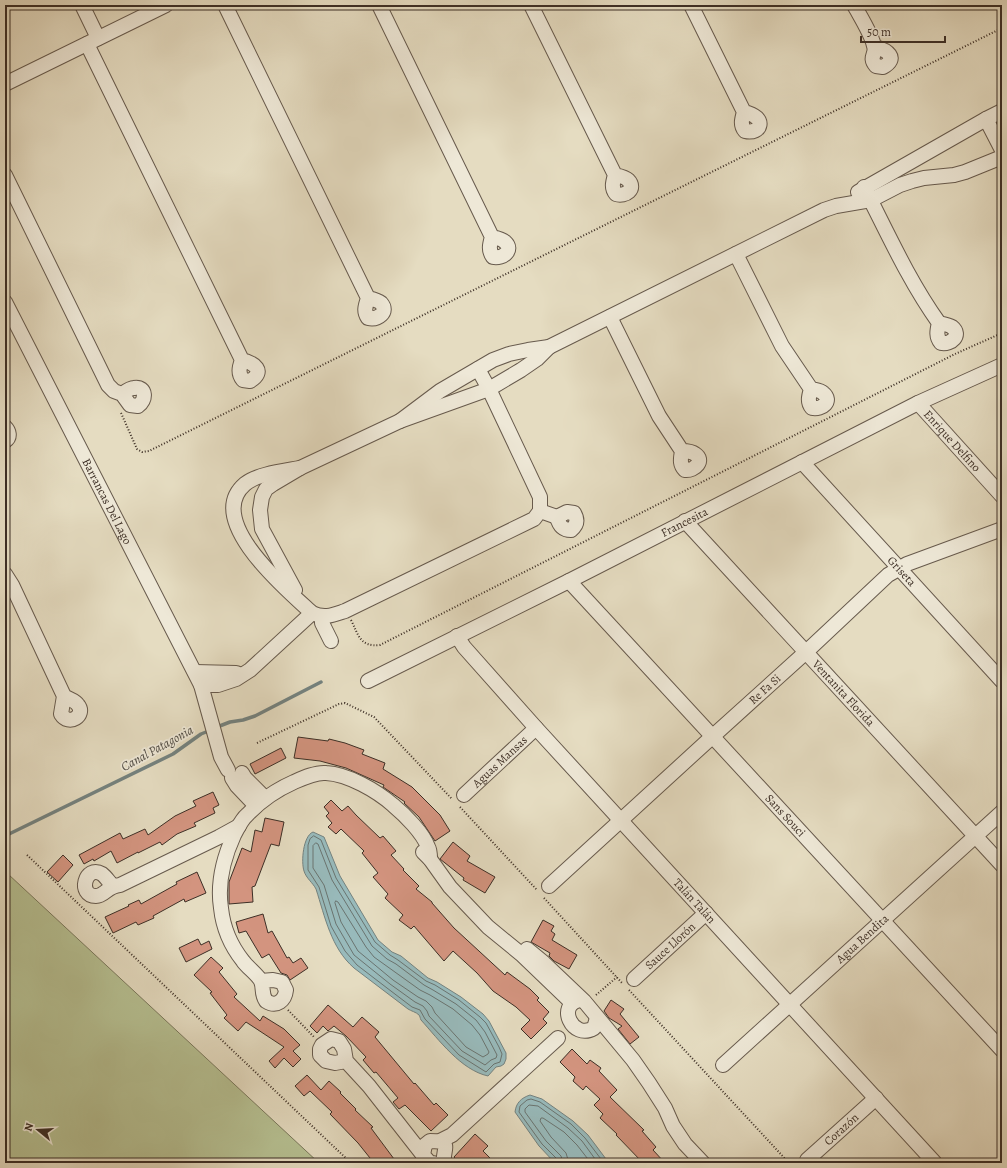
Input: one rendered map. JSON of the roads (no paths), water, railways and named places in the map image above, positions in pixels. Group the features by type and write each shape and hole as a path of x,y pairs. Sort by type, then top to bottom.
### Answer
{"street":[{"path":"82,5 92,41 242,360"},
{"path":"5,84 166,5"},
{"path":"225,5 368,298"},
{"path":"379,5 492,237"},
{"path":"531,5 616,175"},
{"path":"691,5 744,112"},
{"path":"854,5 875,47"},
{"path":"868,194 986,119 1002,111"},
{"path":"986,119 1002,150"},
{"path":"400,420 440,391 493,360 509,354 549,347 824,210 912,180 965,172 1002,157"},
{"path":"5,175 108,385 114,391 122,394"},
{"path":"868,194 899,258 939,324"},
{"path":"736,254 782,346 811,389"},
{"name":"Barrancas Del Lago","path":"5,302 198,678 208,706 216,740 235,772 237,786 261,802"},
{"path":"610,317 659,416 682,451"},
{"path":"478,369 489,389 540,497 540,511 534,519 345,610 328,617 312,611 268,542 262,529 260,510 262,497 266,489 300,468 400,420 489,389 537,360 549,347"},
{"name":"Francesita","path":"368,681 569,581 918,403 1002,365"},
{"name":"Enrique Delfino","path":"918,403 1002,496"},
{"path":"5,427 8,430 9,437 5,442"},
{"name":"Griseta","path":"802,462 1002,681"},
{"path":"300,468 259,477 246,483 238,492 234,503 234,514 237,527 255,554 268,570 322,622 331,641"},
{"path":"540,511 556,517"},
{"name":"Ventanita Florida","path":"685,521 1002,865"},
{"name":"Re Fa Si","path":"549,886 806,652 888,575 898,568 1002,529"},
{"path":"5,574 12,585 64,696"},
{"name":"Sans Souci","path":"569,581 884,920 1002,1050"},
{"path":"198,678 218,685 236,679 250,670 312,611"},
{"name":"Talán Talán","path":"457,636 464,647 536,728 935,1163"},
{"name":"Aguas Mansas","path":"464,795 536,728"},
{"path":"261,981 278,980 285,986 286,995 280,1002 274,1004 266,1001 262,993 261,981 242,961 224,922 221,909 219,885 222,865 228,848 246,815 261,802 285,786 312,776 351,789 380,807 395,819 408,833 420,850 430,859 450,887 476,914 492,920 544,963 591,1025 633,1060 665,1108 673,1126 685,1144 703,1163"},
{"name":"Agua Bendita","path":"723,1065 791,1005 1002,812"},
{"path":"112,885 120,885 239,826"},
{"path":"201,845 214,851 222,865"},
{"name":"Sauce Llorón","path":"628,983 706,913"},
{"path":"577,1006 572,1025 577,1029 591,1025"},
{"path":"322,1045 331,1039 339,1041 344,1049 346,1061 369,1086 410,1137 423,1142 437,1154 558,1038 566,1022 577,1006"},
{"path":"558,1038 591,1025"},
{"name":"Corazón","path":"807,1160 876,1098"}],"water":[{"path":"313,832 324,837 340,876 378,940 428,978 461,997 483,1014 489,1021 506,1053 504,1064 496,1067 488,1076 469,1068 443,1045 421,1020 419,1015 408,1009 354,968 346,960 334,942 316,889 304,871 303,856 305,844 310,834"},
{"path":"530,1095 542,1099 573,1121 588,1135 609,1163 555,1163 539,1146 515,1112 516,1106 520,1101"}],"waterway":[{"name":"Canal Patagonia","path":"217,727 255,716 321,682"},
{"name":"Canal Patagonia","path":"5,836 173,754 201,734 211,730"}]}
